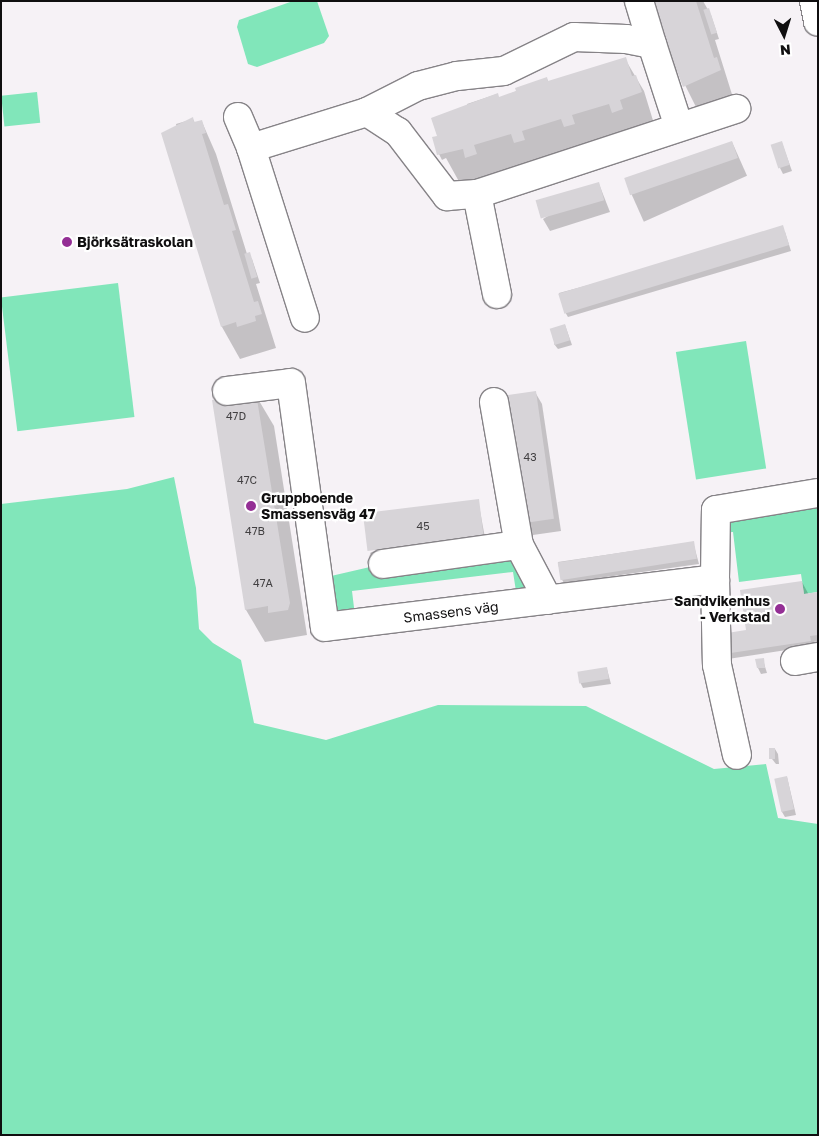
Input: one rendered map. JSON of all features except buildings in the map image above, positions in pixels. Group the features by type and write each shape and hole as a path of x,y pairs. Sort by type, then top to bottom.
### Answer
{"street":[{"path":"640,1 652,44 680,127"},
{"path":"814,1 818,22"},
{"path":"251,148 367,112 418,86 456,76 504,71 574,37 626,39 652,44"},
{"path":"367,112 398,132 447,196 477,194 736,109"},
{"path":"238,117 251,148 305,318"},
{"path":"477,194 497,294"},
{"name":"Smassens väg","path":"227,391 291,383 325,627 715,579"},
{"path":"494,402 519,545 548,600"},
{"path":"738,755 717,665 716,510 818,493"},
{"path":"384,564 519,545"}],"green space":[{"path":"293,1 317,1 329,36 324,43 257,67 248,64 237,27 239,20"},
{"path":"37,92 40,123 4,127 1,96"},
{"path":"118,283 134,417 17,431 1,297"},
{"path":"746,341 766,468 696,480 676,352"},
{"path":"174,477 196,588 199,629 213,643 241,660 254,723 326,740 438,705 586,706 714,769 766,764 778,818 818,824 818,1135 1,1135 1,504 127,489"},
{"path":"818,493 818,592 804,594 801,574 739,582 733,532 716,533 716,510"},
{"path":"519,545 548,600 518,604 513,572 352,591 356,624 346,625 321,599 318,579 383,564"}],"place":[{"name":"Björksätraskolan","path":"67,242"},
{"name":"Gruppboende Smassensväg 47","path":"251,506"},
{"name":"Sandvikenhus - Verkstad","path":"780,609"}]}
